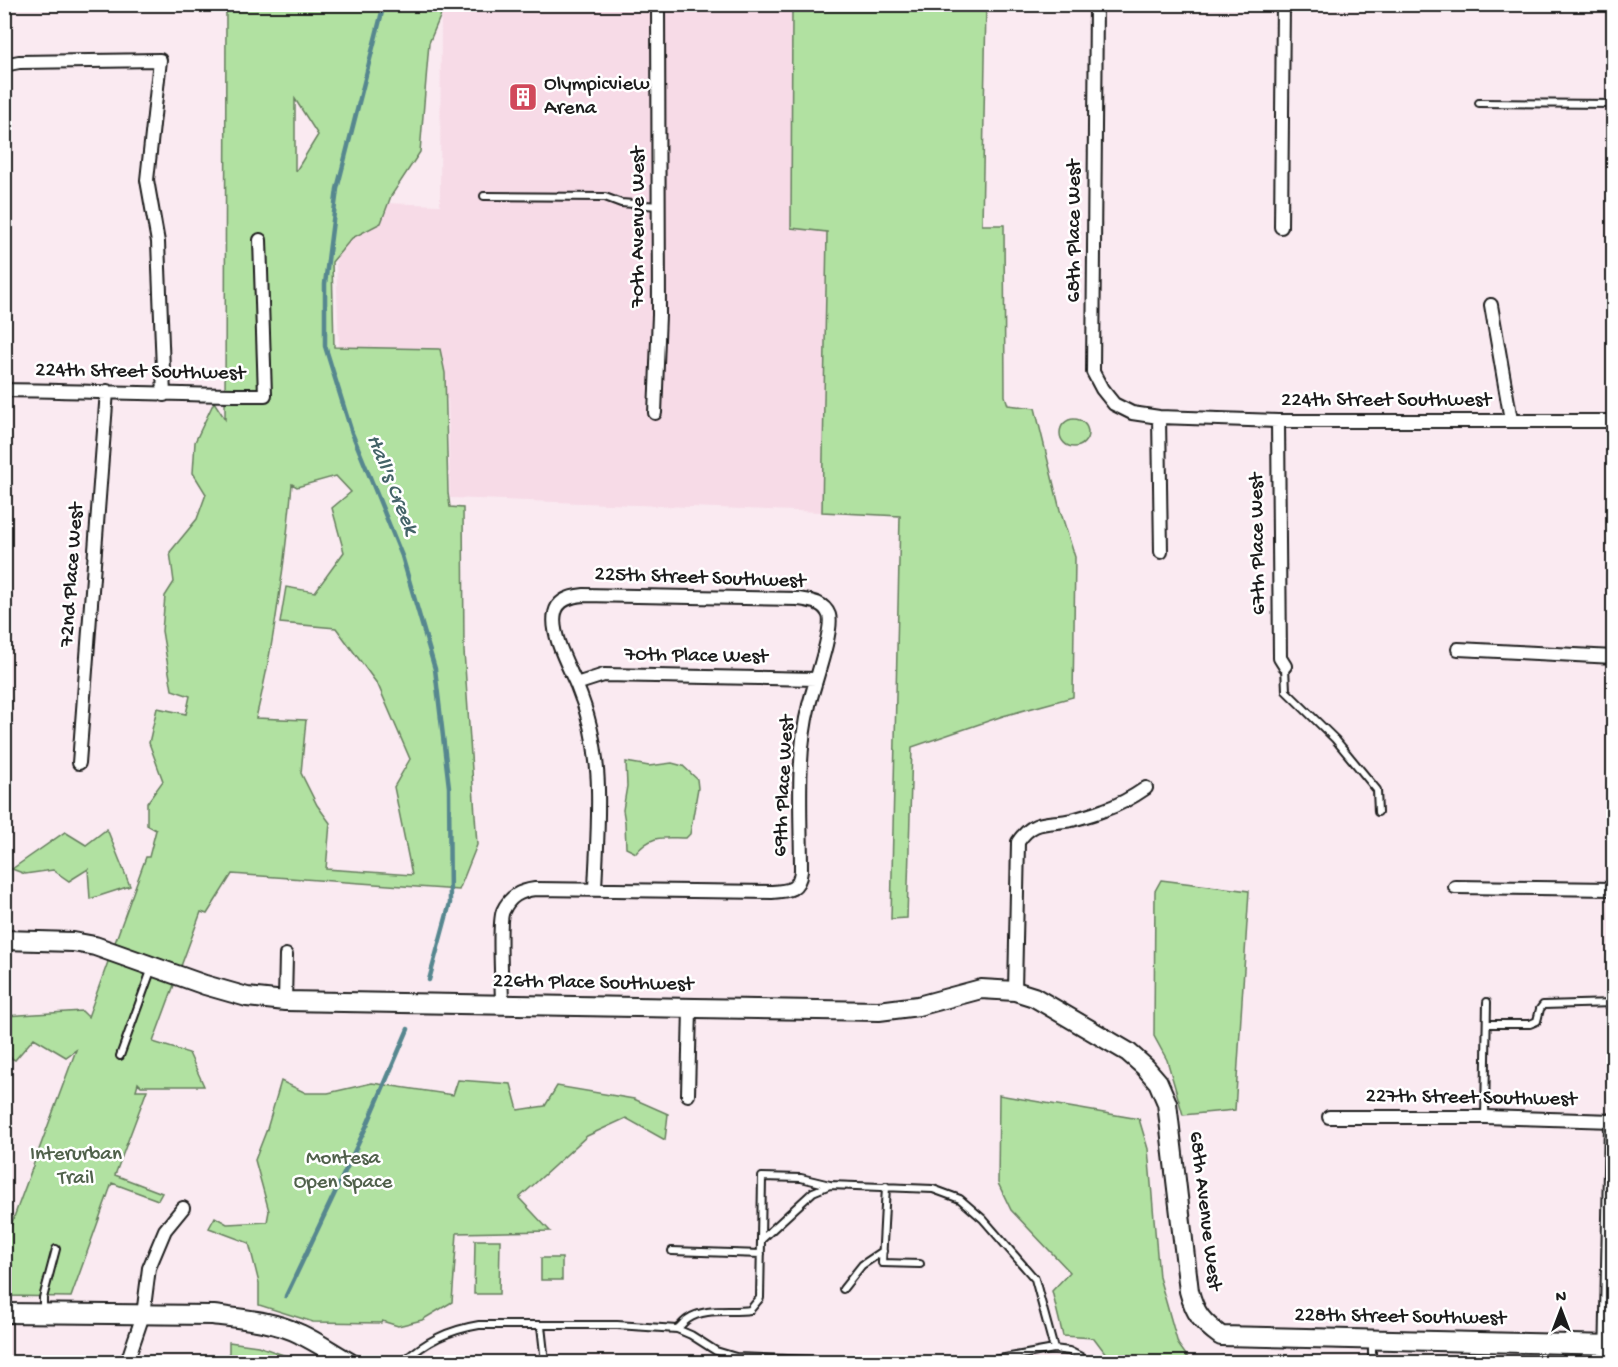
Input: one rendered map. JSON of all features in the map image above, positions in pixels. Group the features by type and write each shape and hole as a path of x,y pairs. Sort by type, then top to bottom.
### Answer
{"street":[{"name":"70th Avenue West","path":"655,412 659,315 658,4"},
{"name":"68th Place West","path":"1096,4 1093,372 1102,390 1114,404 1132,413 1160,417"},
{"path":"1281,227 1283,4"},
{"path":"4,65 19,62 160,60 147,180 158,242 164,394"},
{"name":"224th Street Southwest","path":"4,390 265,395 260,240"},
{"path":"1491,305 1511,420"},
{"name":"72nd Place West","path":"79,763 107,391"},
{"name":"224th Street Southwest","path":"1160,417 1278,421 1614,421"},
{"path":"1160,417 1161,552"},
{"name":"67th Place West","path":"1278,421 1280,658 1285,666"},
{"name":"225th Street Southwest","path":"576,684 565,662 555,621 558,605 572,596 798,599 818,603 825,608 829,616"},
{"name":"69th Place West","path":"595,889 779,892 794,888 800,881 802,749 808,708 830,624 829,616"},
{"path":"1458,649 1614,657"},
{"name":"70th Place West","path":"576,684 604,675 816,679"},
{"path":"502,1005 501,914 510,900 520,891 535,888 595,889 599,779 597,752 576,684"},
{"path":"1015,991 1018,842 1031,827 1041,823 1071,820 1107,810 1146,788"},
{"path":"1455,887 1614,889"},
{"name":"226th Place Southwest","path":"4,940 95,945 205,985 248,997 285,1001 900,1010 981,989 1015,991 1034,998 1128,1052 1158,1082"},
{"path":"285,1001 286,955"},
{"path":"688,1095 690,1008"},
{"name":"68th Avenue West","path":"1158,1082 1167,1103 1189,1291 1193,1306 1205,1324 1221,1336"},
{"name":"227th Street Southwest","path":"1329,1117 1485,1117 1614,1121"},
{"path":"1611,1351 1614,1121"},
{"path":"127,1362 143,1315 149,1268 165,1230 183,1208"},
{"path":"4,1313 213,1315 279,1326 299,1333 349,1362"},
{"name":"228th Street Southwest","path":"1221,1336 1372,1340 1611,1351"}],"lane":[{"path":"1479,103 1614,104"},
{"path":"484,196 605,197 621,202 658,206"},
{"path":"1285,666 1286,691 1335,739 1377,790 1378,812"},
{"path":"120,1056 153,965"},
{"path":"1485,1117 1487,1002"},
{"path":"1487,1024 1530,1024 1537,1021 1543,1005 1614,1003"},
{"path":"677,1329 688,1318 706,1312 736,1313 750,1310 760,1298 762,1177 801,1178 830,1185 933,1189 960,1199 984,1219 1035,1279 1054,1349"},
{"path":"761,1240 813,1192 830,1185"},
{"path":"885,1186 882,1263 920,1264"},
{"path":"44,1314 43,1298 56,1249"},
{"path":"672,1251 761,1254"},
{"path":"843,1289 862,1265 883,1251"},
{"path":"403,1362 427,1343 458,1329 479,1325 677,1329 716,1351 736,1357 867,1362 955,1362"},
{"path":"541,1326 545,1362"},
{"path":"1372,1340 1372,1362"},
{"path":"971,1362 1054,1349 1069,1351 1082,1357"}],"shaded area":[{"path":"441,5 792,5 791,227 827,232 822,512 450,498 448,399 352,387 339,349 336,260 355,202 440,205"}],"green space":[{"name":"Interurban Trail","path":"226,5 445,5 429,43 420,152 391,196 381,223 352,238 332,262 334,347 440,349 445,373 450,507 463,508 464,651 477,845 459,890 232,874 207,914 201,912 153,1042 189,1053 204,1086 141,1086 138,1083 136,1090 147,1090 115,1175 162,1193 158,1200 112,1183 71,1297 5,1296 4,1244 76,1050 66,1057 34,1038 15,1060 5,1055 5,1016 82,1011 88,1017 146,857 149,857 156,830 147,825 147,803 163,781 149,743 157,708 186,714 190,696 172,690 162,631 165,596 174,582 170,552 197,519 206,494 193,473 195,442 214,402 225,419","holes":["295,99 318,135 296,171 295,170","336,476 351,492 332,508 344,552 315,592 286,587 280,623 336,628 378,685 410,759 394,787 412,875 326,869 330,823 317,805 301,773 306,720 256,718 269,660 292,484 297,487"]},
{"path":"792,5 986,5 982,225 1004,225 1005,396 1008,405 1035,408 1060,510 1075,557 1073,697 1003,716 912,747 907,918 891,919 900,516 822,512 827,232 791,228"},
{"path":"1074,419 1084,423 1088,433 1084,443 1074,447 1064,443 1060,433 1064,423"},
{"path":"626,762 649,766 672,763 683,766 697,779 698,788 690,834 686,838 658,838 647,843 636,853 626,848 623,810 627,786"},
{"path":"107,829 130,886 90,899 88,869 69,881 53,870 25,874 12,869 65,832 86,845"},
{"path":"1161,880 1249,891 1235,1110 1183,1115 1167,1060 1154,1036 1155,891"},
{"name":"Montesa Open Space","path":"458,1080 511,1084 518,1110 545,1106 557,1086 634,1099 668,1114 665,1140 626,1118 587,1136 519,1198 550,1231 457,1233 452,1302 422,1320 398,1326 382,1321 381,1323 313,1322 259,1305 259,1283 249,1243 209,1228 215,1217 227,1224 267,1222 269,1211 255,1160 281,1081 306,1093 328,1093 372,1083 453,1095"},
{"path":"999,1095 1139,1119 1148,1149 1159,1277 1178,1344 1191,1362 1112,1362 1094,1338 1063,1336 1052,1291 1070,1272 1011,1210 998,1183"},
{"path":"475,1240 500,1240 499,1294 474,1294"},
{"path":"541,1258 562,1258 562,1280 541,1280"},
{"path":"229,1342 258,1346 303,1362 229,1362"}],"waterway":[{"name":"Hall's Creek","path":"384,4 337,189 325,284 325,346 352,433 402,556 435,669 449,787 450,903 429,980"},
{"name":"Hall's Creek","path":"286,1296 367,1125 408,1029"},
{"name":"Hall's Creek","path":"258,1362 261,1355"}],"place":[{"name":"Olympicview Arena","path":"523,97"}]}
